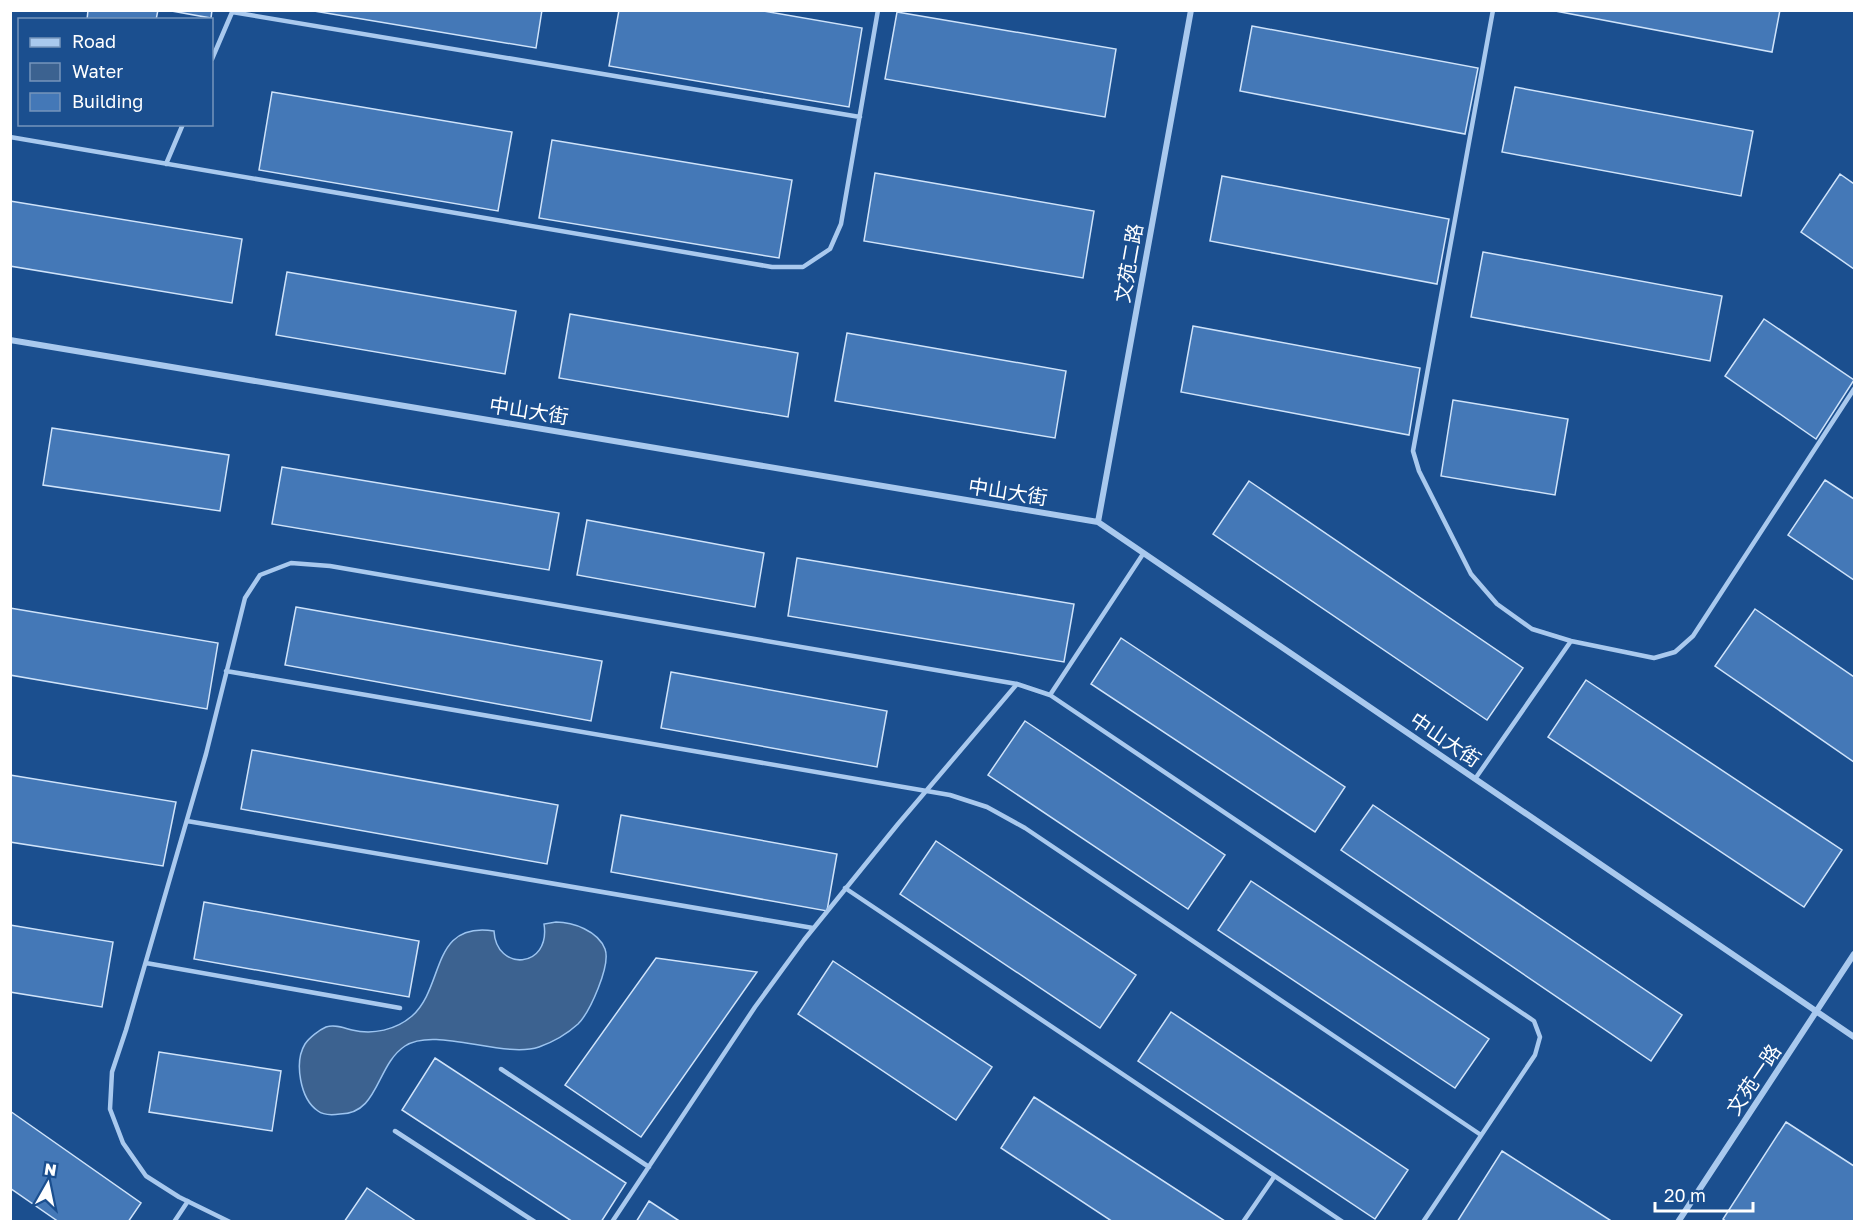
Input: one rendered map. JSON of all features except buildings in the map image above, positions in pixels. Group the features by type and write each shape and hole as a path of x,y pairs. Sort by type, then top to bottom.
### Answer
{"street":[{"name":"文苑二路","path":"1098,522 1191,10"},
{"name":"中山大街","path":"10,340 1098,522 1854,1037"},
{"name":"文苑一路","path":"1678,1221 1854,954"}],"lane":[{"path":"10,137 772,267 803,267 830,249 841,224 878,10"},
{"path":"1493,10 1413,451 1419,471 1471,574 1497,604 1532,628 1570,641 1654,658 1675,652 1693,636 1854,389"},
{"path":"213,57 232,11 860,117"},
{"path":"166,164 182,126"},
{"path":"1050,695 1143,554"},
{"path":"230,1221 188,1202 146,1176 123,1143 110,1109 112,1072 206,754 245,597 260,575 291,564 330,566 1017,684 1050,695 1534,1021 1540,1037 1535,1055 1423,1221"},
{"path":"1475,779 1570,641"},
{"path":"226,671 950,795 987,807 1025,828 1481,1136"},
{"path":"612,1221 755,1007 813,928 1017,684"},
{"path":"187,820 813,928"},
{"path":"845,888 1343,1221"},
{"path":"146,963 400,1008"},
{"path":"501,1069 649,1167"},
{"path":"394,1131 535,1221"},
{"path":"1243,1221 1274,1177"},
{"path":"174,1221 188,1202"}],"water":[{"path":"556,922 577,926 597,937 605,949 606,956 602,977 593,999 583,1018 569,1031 544,1045 524,1050 434,1039 418,1041 405,1046 395,1054 363,1106 353,1112 331,1115 320,1112 312,1105 303,1089 300,1060 305,1044 317,1032 333,1026 368,1032 399,1025 412,1016 422,1004 441,959 459,936 473,931 494,931 497,944 504,954 513,959 522,960 532,957 539,950 544,939 544,924"}]}
